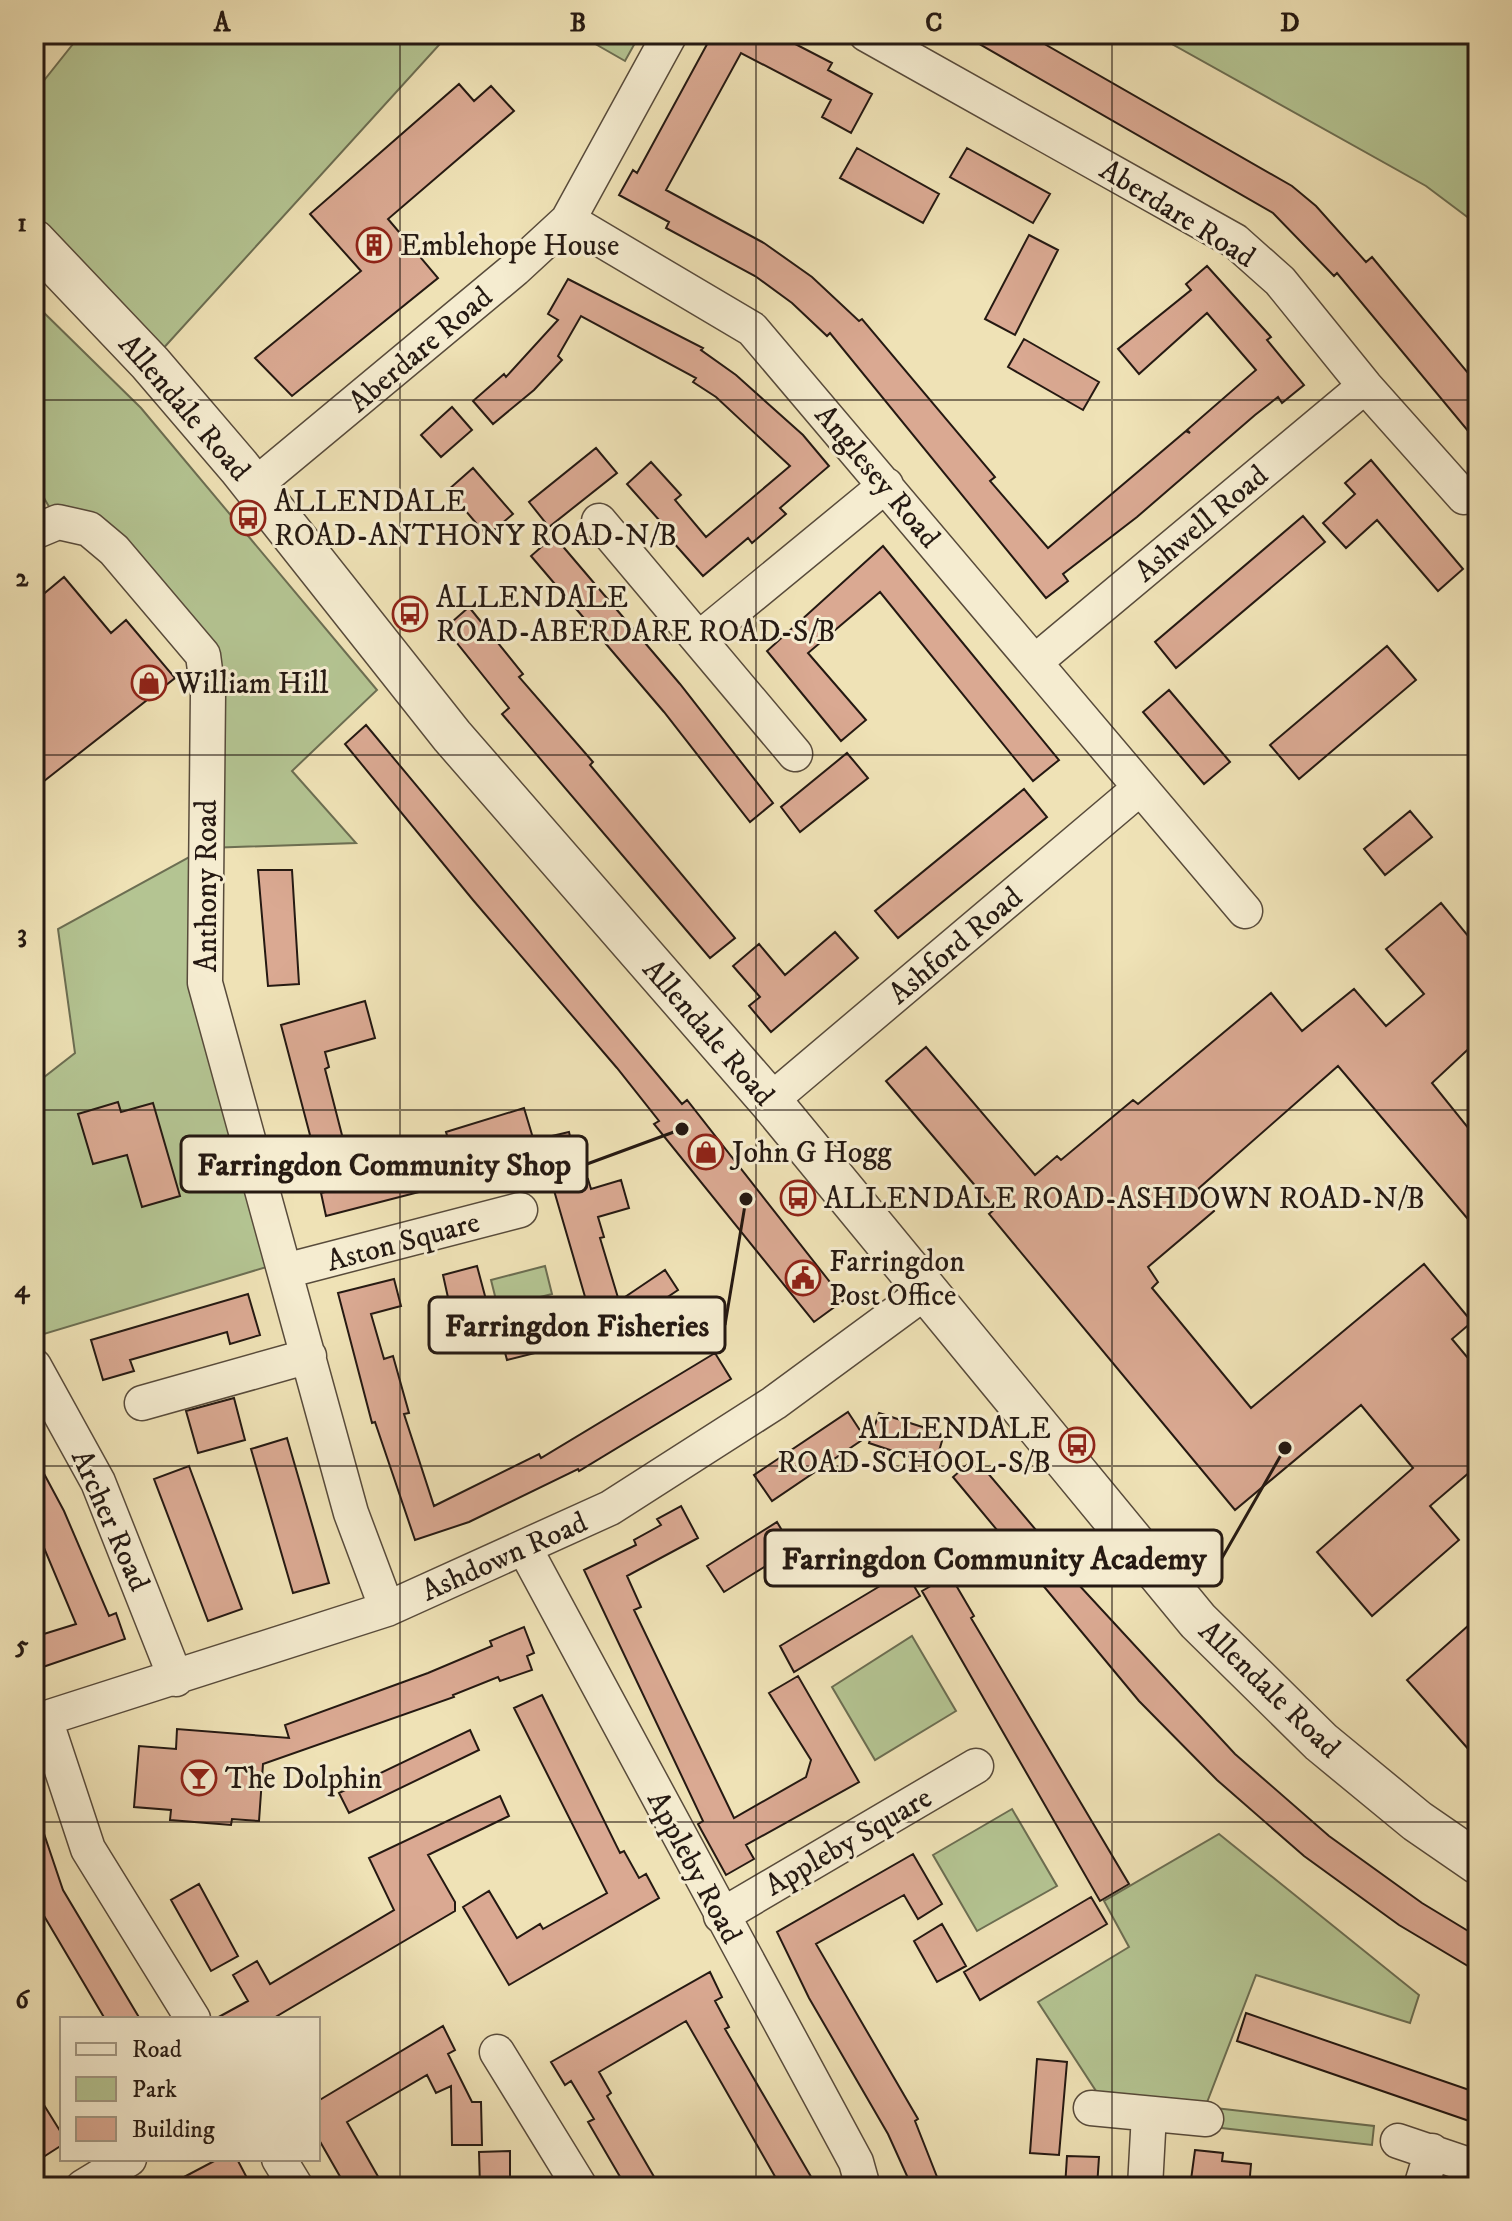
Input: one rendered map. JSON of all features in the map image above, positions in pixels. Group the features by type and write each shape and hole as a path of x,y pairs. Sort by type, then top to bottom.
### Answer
{"street":[{"name":"Aberdare Road","path":"254,486 508,275 568,220 670,34"},
{"name":"Aberdare Road","path":"866,34 1235,241 1280,281 1365,386 1473,498"},
{"name":"Anglesey Road","path":"568,220 752,329 1245,911"},
{"name":"Allendale Road","path":"34,241 150,363 254,486 452,736 770,1101 1198,1621 1321,1742 1417,1821 1478,1863"},
{"name":"Ashwell Road","path":"1036,661 1365,386"},
{"path":"700,638 886,485"},
{"path":"599,521 795,754"},
{"name":"Anthony Road","path":"34,532 58,522 89,529 114,550 203,655 208,693 205,983 351,1513 387,1609"},
{"name":"Ashford Road","path":"770,1101 1140,788"},
{"name":"Aston Square","path":"285,1271 520,1210"},
{"name":"Ashdown Road","path":"39,1720 176,1679 387,1609 610,1508 774,1403 925,1292"},
{"path":"142,1403 309,1356"},
{"name":"Archer Road","path":"34,1366 98,1482 176,1679"},
{"name":"Appleby Road","path":"525,1549 856,2162 863,2187"},
{"path":"39,1720 88,1849 192,2017"},
{"name":"Appleby Square","path":"721,1916 976,1766"},
{"path":"497,2052 580,2187"},
{"path":"1091,2108 1206,2119"},
{"path":"1145,2187 1149,2114"},
{"path":"1398,2141 1478,2168"},
{"path":"1421,2187 1432,2151"},
{"path":"83,2187 126,2161"},
{"path":"280,2161 296,2187"}],"green space":[{"path":"81,34 449,34 150,363 34,241 34,93"},
{"path":"578,34 640,34 625,61"},
{"path":"1154,34 1478,34 1478,225 1426,186"},
{"path":"34,303 141,408 377,690 292,771 356,843 207,848 205,983 283,1262 34,1337 34,1085 75,1053 58,929 206,848 203,655 58,522 34,481"},
{"path":"545,1266 552,1294 498,1308 491,1280"},
{"path":"912,1636 956,1711 875,1760 832,1687"},
{"path":"1012,1809 1057,1886 977,1931 933,1855"},
{"path":"1219,1834 1419,1995 1410,2023 1256,1975 1206,2105 1098,2094 1038,2002 1129,1947 1104,1901"},
{"path":"1215,2108 1374,2126 1372,2145 1213,2127"}],"building":[{"path":"704,34 776,34 832,63 828,70 872,94 851,133 822,117 831,100 741,53 666,190 764,243 812,277 859,321 862,319 995,477 990,481 1048,548 1186,431 1190,433 1187,430 1256,370 1207,313 1139,374 1118,349 1191,290 1186,284 1207,266 1271,337 1267,340 1304,385 1282,403 1278,397 1255,415 1137,517 1063,574 1068,581 1046,598 830,333 827,336 792,303 755,276 666,228 669,222 619,195 633,170 637,173 711,37"},
{"path":"962,34 1027,34 1292,186 1316,206 1366,262 1372,257 1478,385 1478,443 1337,273 1334,276 1273,213"},
{"name":"Emblehope House","path":"459,84 474,101 491,86 514,111 388,219 438,278 292,396 255,358 361,271 310,214"},
{"path":"857,148 939,194 923,223 840,178"},
{"path":"967,148 1050,194 1033,223 950,177"},
{"path":"1029,235 1058,250 1015,335 985,319"},
{"path":"568,279 703,348 701,350 736,375 803,435 829,466 780,508 786,514 752,543 748,538 703,576 627,484 651,462 681,495 675,500 706,537 790,466 716,397 693,382 696,378 581,316 558,356 562,360 534,390 493,424 473,401 504,374 506,377 558,320 548,314"},
{"path":"1024,339 1099,382 1083,410 1008,367"},
{"path":"452,407 472,430 441,457 421,435"},
{"path":"596,448 617,473 549,527 529,502"},
{"path":"1371,460 1463,569 1438,591 1377,520 1346,548 1323,523 1355,494 1345,483"},
{"path":"473,468 513,514 487,536 448,490"},
{"path":"1303,516 1325,542 1176,668 1155,642"},
{"path":"554,536 680,684 773,803 750,822 664,712 531,556"},
{"path":"883,546 1059,760 1033,781 880,592 808,653 866,720 841,741 767,651"},
{"path":"64,577 111,633 126,620 175,678 34,789 34,602"},
{"path":"469,607 523,674 519,677 593,762 590,765 735,938 710,958 502,714 509,708 445,628"},
{"path":"1387,646 1416,680 1299,779 1270,745"},
{"path":"1169,690 1230,762 1204,784 1143,712"},
{"path":"366,725 682,1104 687,1100 844,1300 814,1322 654,1124 659,1121 617,1068 345,744"},
{"path":"847,753 868,778 800,832 781,807"},
{"path":"1024,789 1047,817 898,938 875,911"},
{"path":"1410,811 1432,837 1385,875 1364,849"},
{"path":"258,870 292,870 299,984 268,986"},
{"path":"1441,903 1478,948 1478,1040 1432,1083 1478,1140 1478,1231 1338,1066 1198,1189 1214,1211 1148,1267 1158,1282 1152,1288 1251,1408 1424,1264 1472,1322 1452,1339 1478,1370 1478,1465 1430,1506 1459,1540 1372,1616 1317,1552 1413,1468 1361,1405 1235,1510 989,1214 995,1209 886,1081 926,1047 1035,1175 1057,1156 1061,1160 1133,1100 1138,1104 1271,993 1302,1031 1354,989 1386,1026 1424,994 1386,949"},
{"path":"835,932 858,958 771,1032 749,1006 760,997 733,966 759,944 785,975"},
{"path":"365,1001 375,1038 325,1052 329,1067 325,1069 352,1174 443,1154 450,1184 326,1216 321,1193 325,1192 281,1025"},
{"path":"118,1102 121,1112 153,1103 180,1196 142,1207 127,1155 93,1164 78,1114"},
{"path":"524,1108 533,1138 455,1162 446,1132"},
{"path":"569,1132 581,1182 588,1179 591,1189 621,1180 629,1208 598,1217 604,1237 600,1238 619,1301 665,1270 678,1290 605,1339 603,1336 507,1360 499,1330 588,1307 539,1139"},
{"path":"477,1266 492,1322 464,1329 457,1300 449,1302 443,1275"},
{"path":"394,1279 401,1306 371,1314 384,1359 393,1356 409,1413 404,1414 434,1506 539,1454 541,1458 715,1353 731,1379 579,1471 469,1522 415,1540 375,1422 372,1423 338,1293"},
{"path":"248,1294 260,1335 230,1344 227,1332 130,1360 134,1371 103,1380 91,1340"},
{"path":"234,1398 245,1440 198,1453 186,1411"},
{"path":"848,1412 865,1438 772,1501 754,1475"},
{"path":"879,1413 944,1434 935,1465 869,1443"},
{"path":"287,1438 329,1583 293,1593 251,1449"},
{"path":"34,1455 64,1511 109,1616 116,1613 125,1639 34,1670 34,1637 76,1624 34,1524"},
{"path":"975,1458 1080,1582 1078,1584 1235,1754 1329,1836 1422,1903 1478,1937 1478,1972 1399,1925 1304,1856 1217,1780 1139,1701 953,1477"},
{"path":"189,1466 242,1609 208,1621 154,1479"},
{"path":"681,1506 698,1538 627,1576 641,1607 634,1610 734,1818 806,1777 811,1760 769,1693 798,1676 859,1782 746,1845 754,1859 726,1875 698,1824 703,1821 584,1570 636,1545 634,1540 661,1525 657,1519"},
{"path":"777,1522 793,1549 724,1592 707,1566"},
{"path":"905,1571 920,1596 794,1672 780,1646"},
{"path":"950,1575 974,1616 971,1618 1129,1884 1100,1901 922,1591"},
{"path":"1478,1617 1478,1760 1407,1680"},
{"path":"524,1627 534,1653 527,1656 532,1670 500,1681 498,1677 454,1697 263,1764 259,1821 232,1819 231,1825 170,1820 171,1810 134,1807 139,1746 176,1749 177,1729 289,1738 285,1725 428,1673 492,1646 490,1641"},
{"path":"542,1695 620,1853 624,1851 639,1878 646,1874 659,1898 509,1985 463,1907 489,1891 517,1938 540,1924 543,1929 607,1893 514,1708"},
{"path":"470,1730 479,1750 349,1813 339,1793"},
{"path":"500,1796 509,1816 428,1855 455,1902 455,1911 275,2017 219,2017 248,2001 233,1975 257,1961 270,1984 394,1910 369,1858"},
{"path":"34,1816 38,1816 63,1890 139,2017 104,2017 34,1899"},
{"path":"913,1854 942,1904 918,1919 904,1895 816,1944 918,2119 915,2121 941,2187 912,2187 888,2134 809,1998 777,1932"},
{"path":"199,1884 238,1956 211,1971 171,1900"},
{"path":"1091,1897 1107,1924 980,2000 964,1972"},
{"path":"942,1924 966,1966 937,1982 914,1941"},
{"path":"710,1972 722,1997 715,2001 729,2027 725,2029 817,2187 781,2187 686,2021 599,2072 611,2093 607,2096 660,2187 626,2187 588,2122 594,2119 571,2081 565,2085 551,2062"},
{"path":"1246,2013 1478,2093 1478,2124 1237,2041"},
{"path":"443,2026 455,2050 448,2054 472,2102 481,2102 482,2145 452,2145 451,2086 436,2093 427,2075 347,2122 384,2187 346,2187 320,2142 320,2100"},
{"path":"1037,2059 1067,2062 1059,2155 1030,2153"},
{"path":"34,2089 60,2131 60,2146 34,2163"},
{"path":"1195,2150 1223,2153 1222,2161 1251,2164 1249,2187 1190,2187"},
{"path":"510,2151 510,2187 480,2187 479,2152"},
{"path":"1067,2156 1099,2157 1097,2187 1065,2187"},
{"path":"214,2161 238,2161 246,2176 239,2180 243,2187 165,2187"}],"place":[{"name":"Emblehope House","path":"374,245"},
{"name":"ALLENDALE ROAD-ANTHONY ROAD-N/B","path":"248,518"},
{"name":"ALLENDALE ROAD-ABERDARE ROAD-S/B","path":"410,614"},
{"name":"William Hill","path":"149,683"},
{"name":"Farringdon Community Shop","path":"682,1129"},
{"name":"John G Hogg","path":"706,1152"},
{"name":"ALLENDALE ROAD-ASHDOWN ROAD-N/B","path":"798,1198"},
{"name":"Farringdon Fisheries","path":"746,1199"},
{"name":"Farringdon Post Office","path":"803,1278"},
{"name":"ALLENDALE ROAD-SCHOOL-S/B","path":"1077,1445"},
{"name":"Farringdon Community Academy","path":"1285,1448"},
{"name":"The Dolphin","path":"199,1778"}]}
